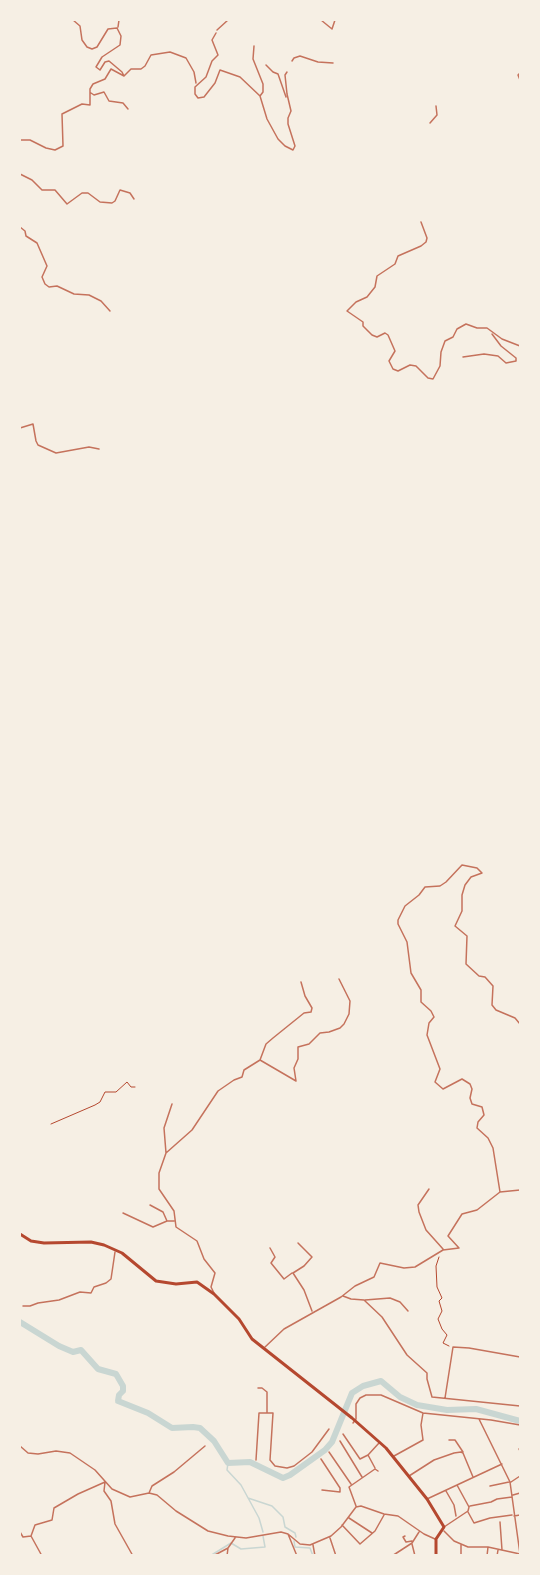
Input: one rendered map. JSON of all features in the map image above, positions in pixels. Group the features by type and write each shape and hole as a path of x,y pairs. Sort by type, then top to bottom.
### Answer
{"main road":[{"path":"20,1234 31,1241 44,1243 91,1242 104,1245 122,1253 156,1281 176,1284 197,1282 214,1294 239,1319 252,1339 354,1420 380,1442 393,1457 427,1499 443,1528 436,1539 436,1556"}],"street":[{"path":"74,20 80,26 82,40 87,47 92,49 97,47 108,29 117,28"},
{"path":"119,20 117,28 121,36 120,45 102,57 96,68 100,70 105,62 109,61 124,76"},
{"path":"196,85 206,77 212,61 219,55 212,40 216,32 228,20"},
{"path":"321,20 332,29 335,20"},
{"path":"254,46 253,59 263,84 263,92 260,96"},
{"path":"124,76 131,69 141,69 145,66 151,55 170,52 186,58 194,72 195,94 198,98 204,97 215,83 220,70 227,71 245,80 260,96 267,118 278,139 293,150 295,146 288,123 291,111 288,100 278,74 266,65"},
{"path":"292,61 300,56 318,62 333,63"},
{"path":"20,140 55,150 63,146 60,116 82,104 90,105 93,84 105,79 111,69 124,76"},
{"path":"287,72 285,75 288,100"},
{"path":"520,73 518,75 520,80"},
{"path":"90,93 94,95 104,92 109,101 123,103 128,109"},
{"path":"430,123 437,115 436,106"},
{"path":"20,174 32,180 42,190 55,190 67,204 82,193 88,193 100,202 112,203 120,190 130,193 134,199"},
{"path":"421,222 427,238 426,242 398,256 395,264 377,276 375,287 367,297 356,302 347,313 363,322 363,326 372,335 377,337 386,333 388,335 395,351 389,361 394,371 412,365 420,368 431,380 439,370 441,351 445,341 453,337 461,326 469,323 477,328 487,328 506,342 520,346"},
{"path":"20,227 25,231 26,236 37,243 47,266 42,277 45,284 49,287 57,286 74,294 89,295 101,301 111,311"},
{"path":"463,357 484,354 498,356 506,363 516,361 514,356 496,341 492,333"},
{"path":"20,428 33,424 38,445 56,453 82,448 99,449"},
{"path":"500,1192 493,1148 485,1134 477,1128 478,1122 484,1115 482,1107 472,1104 470,1084 462,1079 443,1089 435,1082 440,1068 426,1035 429,1023 434,1017 421,1002 422,990 411,974 407,942 398,924 405,906 425,887 440,886 462,865 477,868 482,873 471,877 465,885 462,911 455,926 467,936 466,964 479,976 485,977 493,986 492,1005 496,1010 515,1018 520,1024"},
{"path":"260,1059 296,1082 294,1068 298,1059 298,1047 309,1044 320,1033 339,1028 349,1014 350,1001 339,979"},
{"path":"166,1153 192,1131 218,1091 242,1077 244,1070 260,1059 266,1044 304,1013 312,1010 301,982"},
{"path":"172,1104 164,1128 166,1153 159,1173 159,1189 174,1211 176,1227 196,1241 204,1259 215,1274 211,1287 214,1294"},
{"path":"429,1189 418,1205 419,1212 426,1230 443,1250"},
{"path":"264,1348 284,1329 374,1277 380,1263 404,1268 415,1267 443,1250 459,1248 460,1246 448,1236 462,1214 477,1210 500,1192 520,1190"},
{"path":"150,1205 163,1212 167,1221"},
{"path":"123,1213 153,1227 175,1220"},
{"path":"270,1248 275,1257 271,1263 284,1278 304,1266 312,1257 298,1243"},
{"path":"22,1306 59,1300 80,1292 91,1293 94,1287 111,1279 115,1251"},
{"path":"293,1273 304,1290 312,1312"},
{"path":"342,1295 351,1299 364,1300 390,1298 400,1302 408,1311"},
{"path":"364,1300 382,1317 407,1355 427,1373 431,1395 445,1399 520,1406"},
{"path":"445,1399 453,1347 520,1357"},
{"path":"258,1388 267,1392 267,1413"},
{"path":"354,1420 356,1404 360,1398 366,1395 381,1395 423,1413 479,1418 520,1425"},
{"path":"256,1460 259,1413 273,1413 270,1460 280,1468 294,1466 312,1452 330,1428"},
{"path":"393,1457 423,1440 421,1425 423,1413"},
{"path":"468,1511 443,1528 454,1541 468,1546 488,1547 520,1554 510,1482 479,1418"},
{"path":"344,1434 360,1459 368,1455 380,1442"},
{"path":"449,1440 455,1440 473,1477"},
{"path":"340,1442 362,1478"},
{"path":"20,1446 28,1453 56,1451 70,1453 95,1470 112,1489 130,1497 149,1492 157,1495 176,1511 208,1531 235,1538 281,1532 288,1534 300,1544 313,1544 329,1538 356,1508 363,1507 398,1516 436,1539"},
{"path":"149,1492 152,1486 174,1473 206,1446"},
{"path":"329,1452 351,1485 349,1486 356,1508"},
{"path":"408,1476 434,1460 454,1453 463,1453"},
{"path":"368,1455 378,1471"},
{"path":"321,1459 340,1488 340,1492 322,1490"},
{"path":"427,1499 503,1464"},
{"path":"351,1485 375,1468"},
{"path":"490,1486 510,1482 520,1476"},
{"path":"42,1556 31,1536 35,1525 52,1520 54,1508 105,1482"},
{"path":"105,1482 104,1491 111,1501 115,1524 132,1556"},
{"path":"456,1484 469,1507 468,1511 474,1523 490,1518 520,1515"},
{"path":"445,1490 454,1506 457,1518"},
{"path":"469,1507 520,1493"},
{"path":"342,1526 360,1544 372,1533 384,1514"},
{"path":"348,1517 372,1533"},
{"path":"500,1522 502,1550"},
{"path":"392,1556 412,1542 420,1531"},
{"path":"20,1532 23,1537 31,1536"},
{"path":"288,1534 297,1556"},
{"path":"405,1536 403,1538 406,1542 412,1542"},
{"path":"227,1556 229,1547 235,1538"},
{"path":"329,1538 336,1556"},
{"path":"412,1542 415,1556"},
{"path":"313,1544 315,1556"},
{"path":"461,1544 461,1556"},
{"path":"213,1556 229,1547"},
{"path":"488,1547 488,1556"},
{"path":"497,1556 498,1549"}],"path":[{"path":"51,1124 95,1105 100,1102 105,1092 116,1092 127,1082 131,1087 135,1087"},
{"path":"443,1250 436,1266 437,1287 442,1298 439,1301 442,1311 438,1319 447,1335 444,1343 453,1347"}],"waterway":[{"path":"20,1322 59,1346 73,1352 81,1350 98,1369 116,1374 123,1386 118,1401 148,1413 172,1428 200,1428 214,1441 228,1463 250,1462 283,1478 325,1450 332,1442 352,1393 363,1386 381,1381 400,1397 417,1405 447,1410 476,1409 520,1421"},
{"path":"228,1463 227,1470 241,1485 259,1518 263,1532"},
{"path":"248,1498 272,1506 283,1517 285,1527 295,1533 296,1537"},
{"path":"210,1556 231,1543 241,1549 265,1547 263,1536"},
{"path":"294,1541 295,1547 310,1548 313,1556"}]}
